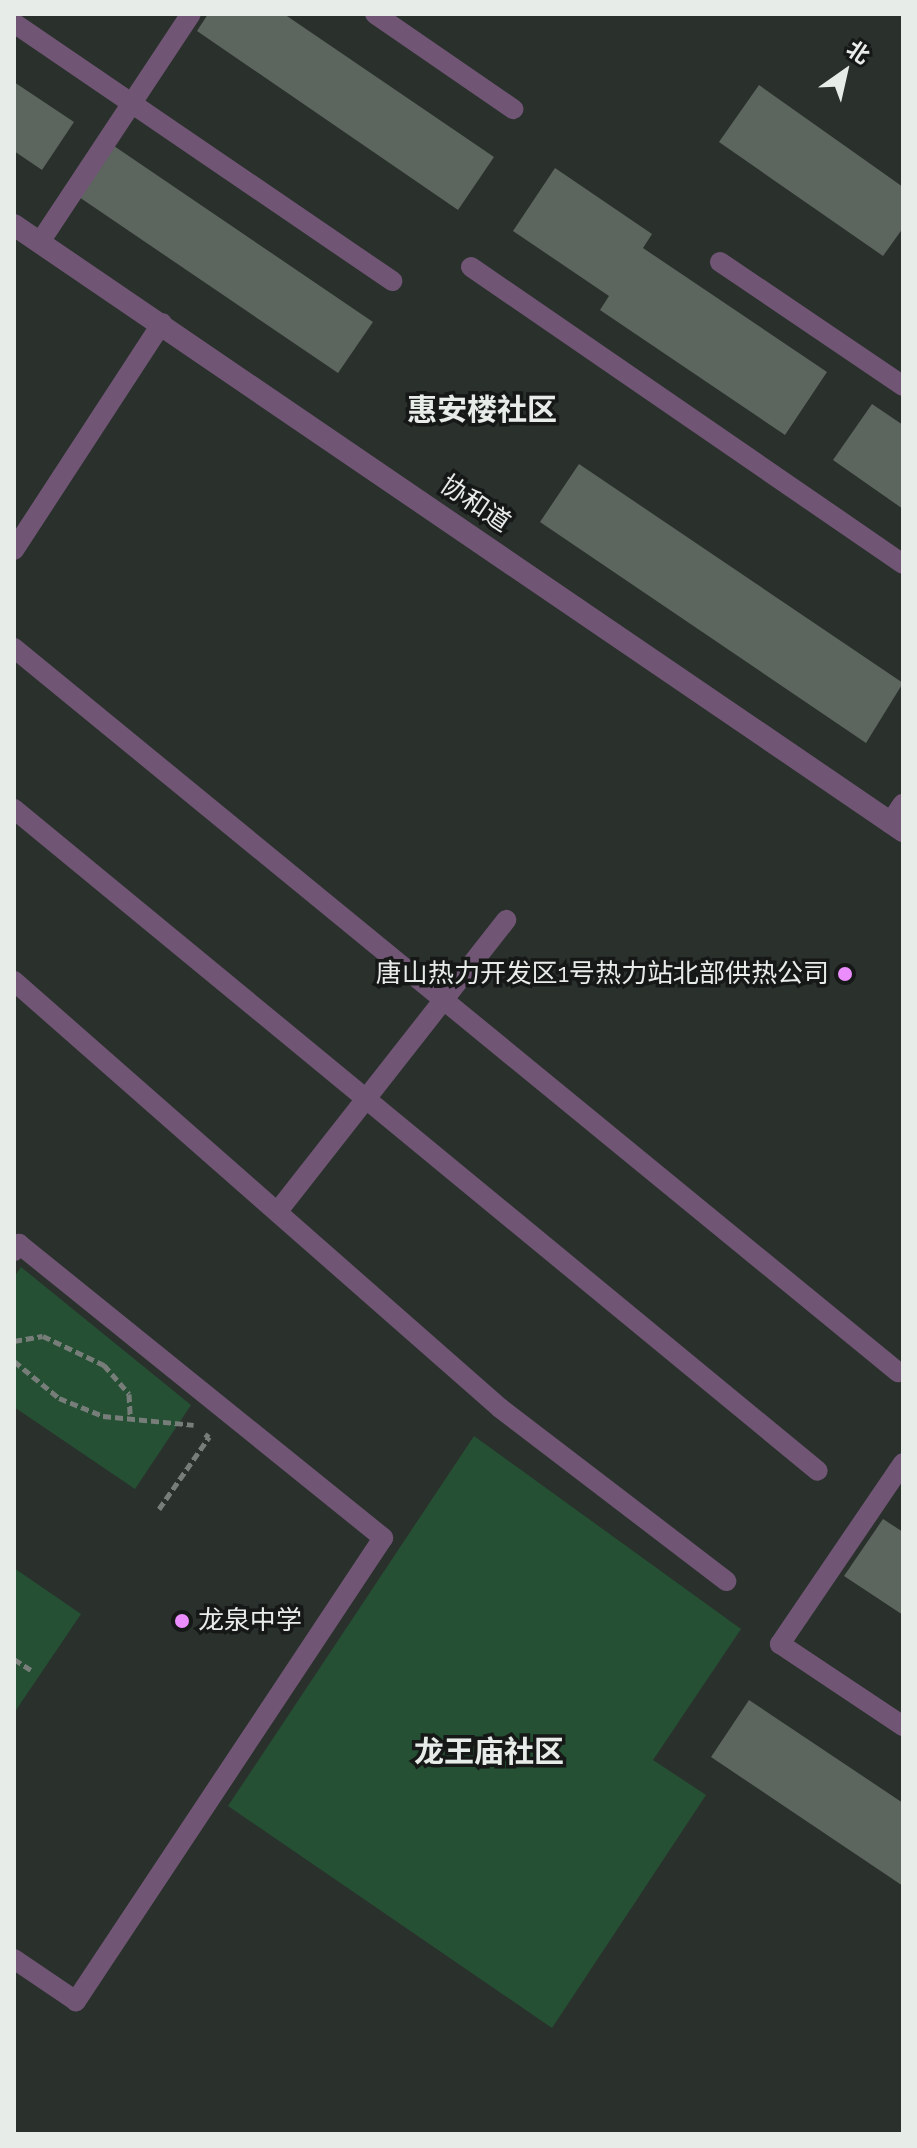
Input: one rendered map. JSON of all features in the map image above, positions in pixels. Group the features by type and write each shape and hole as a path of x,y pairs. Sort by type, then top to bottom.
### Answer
{"street":[{"name":"协和道","path":"14,225 899,819"}],"lane":[{"path":"40,242 191,14"},
{"path":"375,14 513,109"},
{"path":"14,23 392,281"},
{"path":"720,262 903,386"},
{"path":"471,267 903,564"},
{"path":"14,550 162,323"},
{"path":"14,648 898,1372"},
{"path":"14,809 818,1471"},
{"path":"278,1211 506,920"},
{"path":"14,981 500,1408 726,1581"},
{"path":"14,1251 19,1244 383,1538 76,2001 14,1959"},
{"path":"903,1463 780,1644 903,1726"}],"path":[{"path":"14,1341 43,1336 104,1365 129,1394 130,1415"},
{"path":"14,1361 59,1398 103,1416 130,1415 191,1422 209,1437 159,1509"},
{"path":"14,1659 31,1670"}],"green space":[{"path":"21,1267 191,1405 135,1489 14,1407 14,1277"},
{"path":"474,1436 741,1629 653,1760 706,1795 552,2028 228,1806"},
{"path":"14,1568 81,1614 14,1713"}],"building":[{"path":"208,14 284,14 494,157 458,210 197,31"},
{"path":"14,82 74,122 42,170 14,151"},
{"path":"759,85 903,187 903,228 883,256 719,142"},
{"path":"114,146 373,322 338,373 79,197"},
{"path":"555,168 652,234 643,248 827,372 785,435 600,310 609,296 513,231"},
{"path":"872,404 903,425 903,509 833,460"},
{"path":"579,464 903,683 866,743 540,522"},
{"path":"883,1519 903,1532 903,1615 844,1576"},
{"path":"749,1700 903,1803 903,1886 711,1757"}],"place":[{"name":"唐山热力开发区1号热力站北部供热公司","path":"845,974"},
{"name":"龙泉中学","path":"182,1621"}],"district":[{"name":"惠安楼社区","path":"482,410"},
{"name":"龙王庙社区","path":"489,1752"}]}
